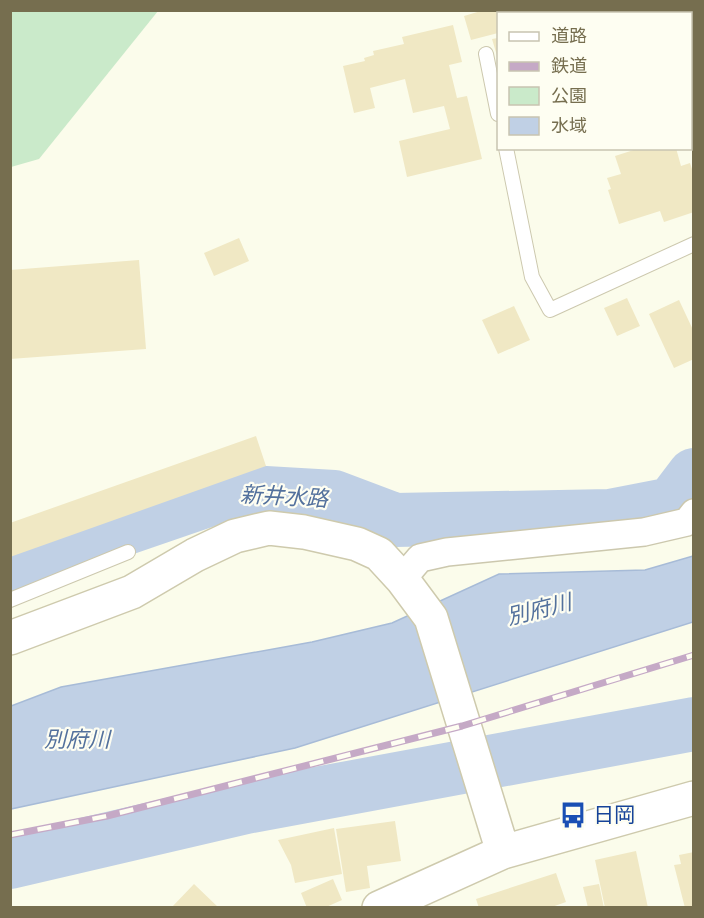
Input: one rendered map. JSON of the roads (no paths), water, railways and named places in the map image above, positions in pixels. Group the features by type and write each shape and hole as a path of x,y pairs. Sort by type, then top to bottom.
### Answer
{"street":[{"path":"402,579 420,558 428,556 644,532 687,522 693,513"},
{"path":"10,638 132,592 195,555 235,536 268,528 304,532 357,544 379,554 402,579 430,618 503,852"},
{"path":"379,908 503,852 693,798"}],"lane":[{"path":"486,54 497,109"},
{"path":"506,150 532,277 550,310 693,244"},
{"path":"10,600 128,552"}],"water":[{"name":"別府川","path":"693,556 693,622 295,748 11,809 11,706 61,687 312,642 392,623 499,574 645,570"}],"waterway":[{"name":"新井水路","path":"692,114 694,120"},
{"name":"新井水路","path":"10,568 234,491 334,497 395,520 610,516 672,504 694,475"},
{"name":"別府川","path":"10,862 246,807 694,724"},
{"path":"59,859 296,806 694,733"},
{"path":"489,782 694,742"},
{"path":"10,881 136,849 475,785"}],"railway":[{"path":"10,835 107,816 462,726 694,655"}],"place":[{"name":"日岡","path":"573,815"}]}
